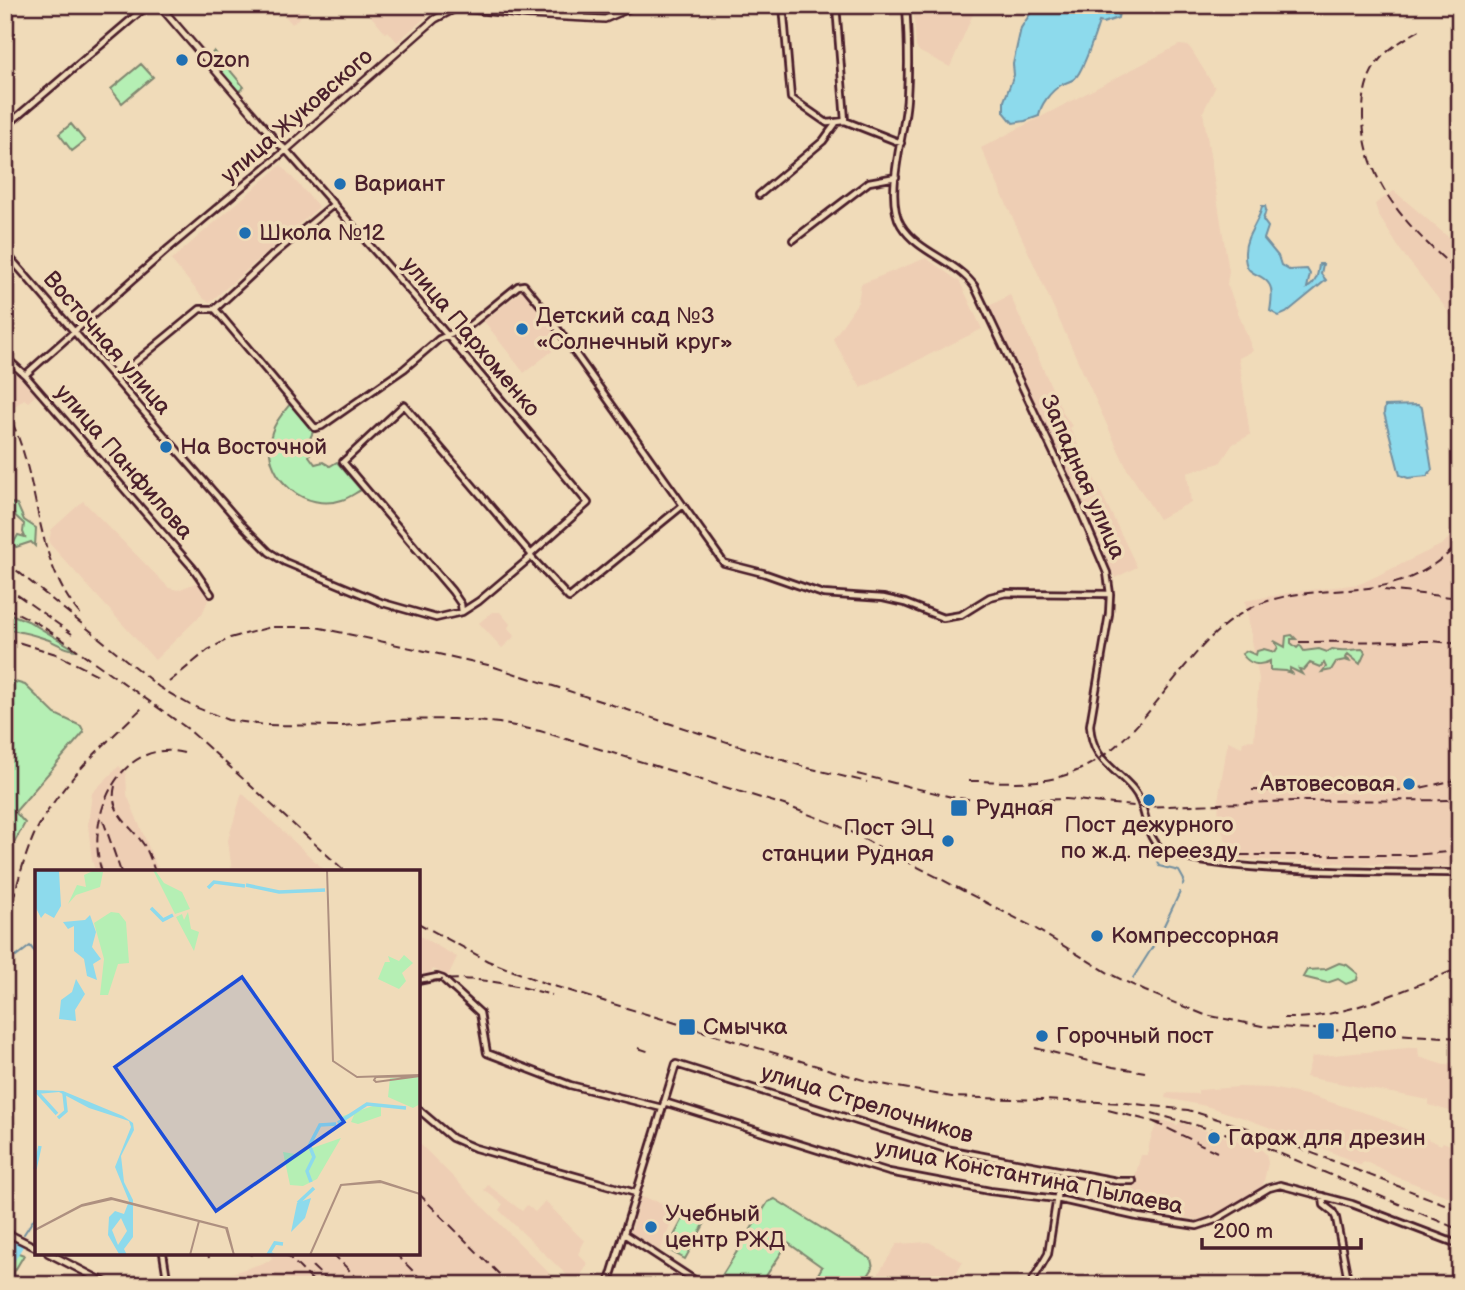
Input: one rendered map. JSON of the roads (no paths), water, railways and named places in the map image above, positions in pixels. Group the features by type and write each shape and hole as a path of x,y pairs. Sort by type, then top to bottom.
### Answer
{"street":[{"path":"5,127 148,5"},
{"name":"улица Пархоменко","path":"159,5 447,335 588,503 531,556"},
{"path":"571,5 584,19"},
{"name":"улица Жуковского","path":"25,375 447,11 464,9 605,19 637,5"},
{"path":"783,5 791,98 827,123 845,121 901,143"},
{"path":"836,5 845,121"},
{"name":"Западная улица","path":"906,5 907,98 896,177 895,211 902,228 915,240 971,281 1076,500 1107,573 1110,594 1090,725 1092,741 1101,758 1136,793 1151,835 1161,848 1179,856 1245,867 1460,873"},
{"path":"759,195 823,141 837,122"},
{"path":"793,240 861,187 877,179 896,177"},
{"path":"116,378 200,309 215,309 273,254 334,204"},
{"name":"Восточная улица","path":"5,252 243,526 274,556 383,603 436,618 462,612"},
{"path":"215,309 315,428 322,426 404,369 439,339 470,325 518,286 524,285 549,316 723,564 763,573 823,594 883,598 905,603 947,619 961,615 990,597 1006,593 1110,594"},
{"name":"улица Панфилова","path":"5,357 25,375 193,568 211,594"},
{"path":"462,612 461,604 453,591 343,462 404,405 569,598 682,506"},
{"path":"462,612 531,556"},
{"path":"420,980 437,976 443,979 480,1013 487,1053 570,1085 662,1108"},
{"name":"улица Стрелочников","path":"664,1102 676,1064 939,1147 1061,1171 1133,1181"},
{"path":"608,1285 664,1102"},
{"name":"улица Константина Пылаева","path":"664,1102 889,1172 990,1191 1056,1199 1138,1217 1197,1226 1215,1220 1277,1185 1363,1208 1460,1245"},
{"path":"420,1111 452,1138 475,1148 636,1193"},
{"path":"1030,1285 1048,1254 1061,1171"},
{"path":"1323,1196 1324,1205 1334,1212 1336,1218 1349,1285"},
{"path":"5,1232 35,1247"},
{"path":"624,1234 702,1285"},
{"path":"52,1255 110,1285"},
{"path":"163,1255 168,1285"}],"water":[{"path":"1030,5 1103,5 1100,13 1107,15 1110,11 1108,9 1119,13 1118,18 1099,22 1079,73 1050,95 1041,107 1039,116 1013,123 1004,112 1004,101 1014,75 1013,64 1021,28 1030,14"},
{"path":"1262,206 1265,206 1266,210 1263,220 1268,227 1264,239 1278,256 1281,265 1289,270 1307,269 1310,274 1307,288 1315,281 1319,264 1323,264 1321,274 1326,280 1279,316 1270,311 1271,287 1250,270 1245,261 1247,240"},
{"path":"1418,405 1422,408 1432,470 1427,476 1408,478 1400,475 1384,413 1385,406"}],"waterway":[{"path":"1151,848 1150,852 1155,856"},
{"path":"1157,861 1159,866 1179,871 1184,880 1183,885"},
{"path":"1133,978 1157,940 1180,892"},
{"path":"5,951 10,950 16,957 30,946 35,952"},
{"path":"24,1234 35,1217"},
{"path":"5,1267 18,1245"}],"railway":[{"path":"1420,30 1390,50 1372,71 1364,98 1365,138 1380,183 1393,203 1424,240 1460,273"},
{"path":"5,409 25,460 44,541 53,567 64,591 80,614"},
{"path":"969,781 1038,781 1084,768 1120,742 1152,708 1204,644 1240,614 1270,600 1289,596 1368,588 1407,579 1428,568 1460,544"},
{"path":"5,561 159,687 190,705 228,720 265,725 343,726 393,720 453,719 499,723 540,731 784,805 837,825 1031,926 1110,974 1205,1015 1262,1026 1460,1038"},
{"path":"5,586 72,634"},
{"path":"1384,590 1460,598"},
{"path":"5,607 37,623 69,644 188,729 344,870"},
{"path":"169,682 208,650 230,638 271,627 316,627 488,665 808,768 867,782"},
{"path":"5,638 56,654 102,677"},
{"path":"1299,642 1432,641 1460,644"},
{"path":"5,929 25,858 44,816 83,766 143,707"},
{"path":"102,870 98,829 103,807 112,787 125,769 141,757 161,751 184,753"},
{"path":"857,774 952,797 982,801 1066,799 1142,807 1294,801 1460,800"},
{"path":"1391,791 1460,779"},
{"path":"115,786 115,804 118,811 144,845 154,870"},
{"path":"1252,790 1325,791"},
{"path":"103,820 120,870"},
{"path":"1181,849 1232,855 1412,855 1460,851"},
{"path":"420,924 488,961 544,983 870,1082 952,1097 1127,1103 1188,1110 1250,1129 1460,1210"},
{"path":"1284,1018 1351,1009 1460,968"},
{"path":"420,983 470,979 518,986 552,995"},
{"path":"638,1048 650,1052"},
{"path":"1035,1048 1145,1072"},
{"path":"1108,1110 1162,1124"},
{"path":"1152,1113 1246,1139 1460,1230"},
{"path":"1154,1122 1217,1152"},
{"path":"420,1195 510,1285"},
{"path":"287,1255 317,1285"},
{"path":"334,1255 364,1285"},
{"path":"397,1255 427,1285"},
{"path":"312,1266 332,1285"}],"place":[{"name":"Ozon","path":"182,60"},
{"name":"Вариант","path":"340,184"},
{"name":"Школа №12","path":"245,233"},
{"name":"Детский сад №3 «Солнечный круг»","path":"522,329"},
{"name":"На Восточной","path":"166,447"},
{"name":"Автовесовая","path":"1409,784"},
{"name":"Пост дежурного по ж.д. переезду","path":"1149,800"},
{"name":"Рудная","path":"959,808"},
{"name":"Пост ЭЦ станции Рудная","path":"948,841"},
{"name":"Компрессорная","path":"1097,936"},
{"name":"Смычка","path":"687,1027"},
{"name":"Депо","path":"1326,1031"},
{"name":"Горочный пост","path":"1042,1036"},
{"name":"Гараж для дрезин","path":"1214,1138"},
{"name":"Учебный центр РЖД","path":"651,1227"}]}
